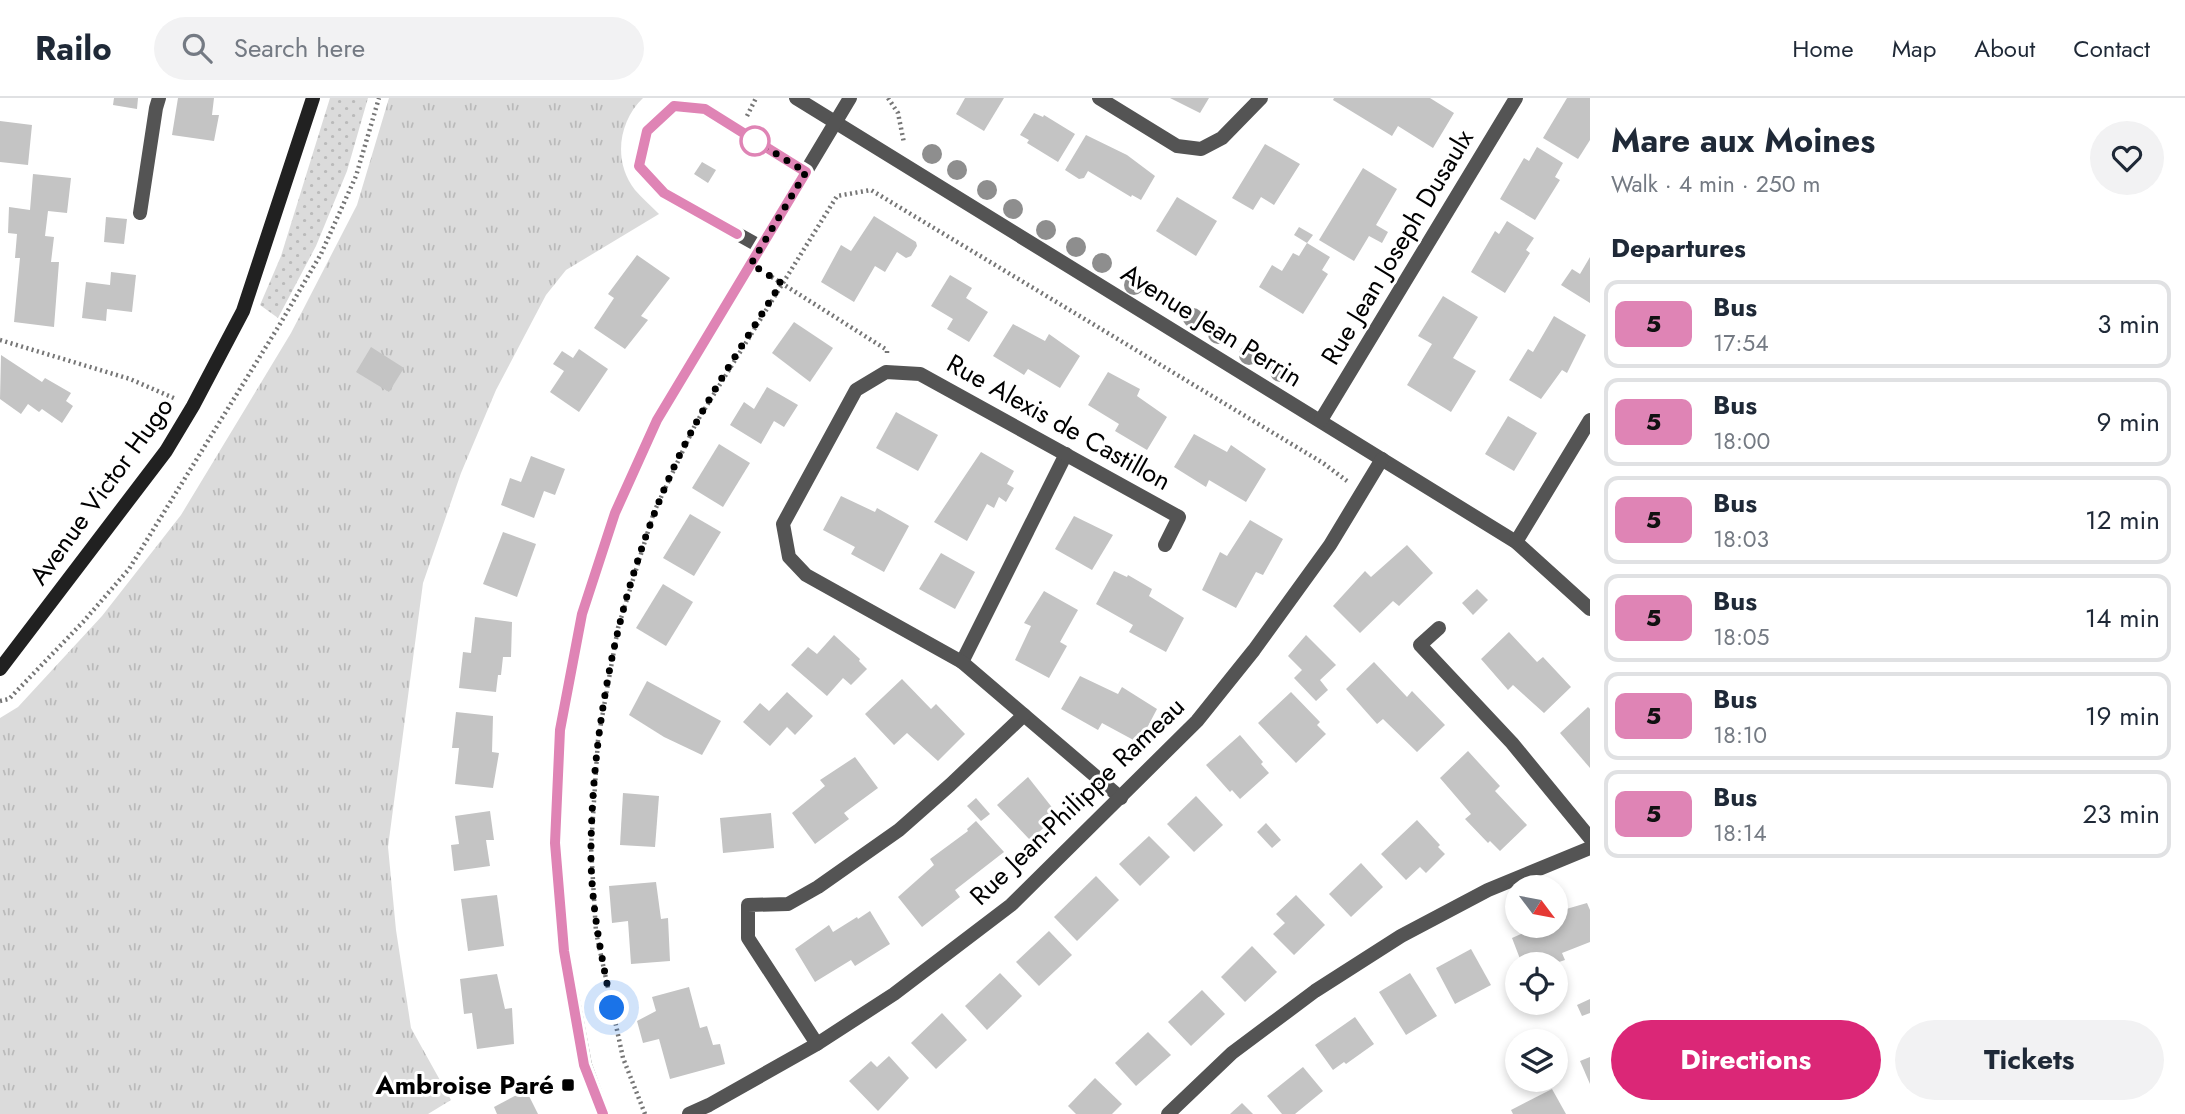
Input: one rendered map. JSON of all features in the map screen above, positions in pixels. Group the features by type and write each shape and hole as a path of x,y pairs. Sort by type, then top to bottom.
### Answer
{"main road":[{"name":"Avenue Victor Hugo","path":"0,669 166,451 193,406 243,311 313,98"}],"street":[{"path":"140,213 159,98"},
{"name":"Avenue Jean Perrin","path":"796,98 1516,542 1590,609"},
{"path":"603,1114 584,1065 564,951 555,843 560,730 582,614 615,513 657,420 850,98"},
{"path":"1099,98 1177,146 1201,149 1222,138 1261,98"},
{"name":"Rue Jean Joseph Dusaulx","path":"1321,420 1516,98"},
{"path":"761,247 664,193 639,166 647,131 674,106 705,109 806,172"},
{"path":"886,372 856,390 783,524 789,556 806,575 962,663 1121,798"},
{"name":"Rue Alexis de Castillon","path":"886,372 920,374 1179,516 1164,545"},
{"path":"1516,542 1590,420"},
{"path":"962,663 1066,454"},
{"name":"Rue Jean-Philippe Rameau","path":"688,1114 709,1105 817,1044 894,995 1011,905 1196,721 1254,650 1330,545 1382,459"},
{"path":"1439,628 1420,645 1512,743 1590,838"},
{"path":"817,1044 748,938 748,905 788,904 818,887 899,830 1024,715"},
{"path":"1168,1114 1232,1053 1315,991 1401,936 1488,890 1590,848"}],"path":[{"path":"0,701 9,699 83,622 129,569 320,254 356,176 379,98"},
{"path":"888,98 898,113 909,167"},
{"path":"645,1114 623,1058 596,932 590,847 598,740 618,628 654,512 695,423 837,196 871,190 1323,463 1362,491"},
{"path":"751,264 887,350 886,372"},
{"path":"0,340 130,379 193,406"}],"green space":[{"path":"330,98 368,98 347,171 316,246 278,318 260,305 281,256"},
{"path":"389,98 643,98 628,119 621,142 621,155 623,167 635,190 659,214 566,270 546,295 496,390 461,473 423,583 388,847 396,930 411,1028 451,1100 428,1114 0,1114 0,718 18,707 102,616 181,515 291,333 357,205"}],"building":[{"path":"114,98 138,98 137,109 113,105"},
{"path":"178,98 214,98 212,115 219,115 214,141 172,135"},
{"path":"965,98 1004,98 984,131 956,114"},
{"path":"1170,98 1209,98 1200,113"},
{"path":"1430,98 1454,113 1433,148 1398,126 1392,136 1333,100"},
{"path":"1567,98 1590,98 1590,140 1578,159 1543,138"},
{"path":"1034,113 1043,117 1044,115 1075,134 1058,162 1027,143 1029,140 1020,135"},
{"path":"0,121 32,125 28,165 0,162"},
{"path":"1086,135 1127,155 1155,176 1141,200 1132,195 1131,197 1088,171 1084,178 1079,179 1065,170"},
{"path":"1265,144 1300,164 1274,205 1261,197 1253,210 1232,198"},
{"path":"1537,147 1563,163 1555,177 1560,180 1535,220 1500,199 1524,158 1529,161"},
{"path":"702,162 716,170 708,183 694,174"},
{"path":"1363,168 1397,189 1376,225 1388,232 1382,243 1369,236 1354,261 1319,240"},
{"path":"33,174 71,178 67,213 48,211 45,236 54,237 51,262 59,262 54,327 14,322 20,258 15,258 17,234 8,233 9,207 30,210"},
{"path":"1177,197 1217,221 1196,256 1156,231"},
{"path":"874,216 916,242 917,246 911,256 906,258 897,252 885,272 875,266 854,302 821,282 841,245 851,251"},
{"path":"106,217 127,219 124,244 104,242"},
{"path":"1507,221 1534,238 1526,250 1530,253 1505,293 1471,272 1495,231 1499,234"},
{"path":"1299,227 1313,235 1307,243 1294,235"},
{"path":"1307,243 1330,257 1322,270 1328,274 1303,314 1259,287 1272,265 1282,271 1293,253 1299,256"},
{"path":"637,255 670,278 641,316 648,320 625,349 594,328 614,298 608,294"},
{"path":"1590,257 1590,303 1561,285 1572,269 1580,274"},
{"path":"111,272 136,275 132,312 107,309 106,321 82,318 86,282 110,285"},
{"path":"950,275 972,288 966,298 988,312 969,342 947,329 953,319 931,306"},
{"path":"1443,296 1478,317 1453,358 1476,371 1451,412 1407,385 1432,344 1418,336"},
{"path":"1554,316 1586,335 1567,373 1562,370 1541,399 1509,380 1528,349 1533,352"},
{"path":"794,322 833,348 810,382 772,353"},
{"path":"1013,324 1045,341 1049,334 1080,356 1060,388 1028,369 1024,375 993,356"},
{"path":"371,347 404,368 389,392 356,372"},
{"path":"579,349 608,369 579,412 550,392 564,371 553,364 562,351 573,358"},
{"path":"1,355 42,382 45,378 71,393 66,401 73,406 62,423 42,409 39,412 28,404 21,414 0,399"},
{"path":"1108,372 1140,389 1137,396 1167,417 1147,450 1115,431 1119,424 1088,405"},
{"path":"767,387 798,405 784,427 774,421 761,444 730,425 744,402 754,409"},
{"path":"896,412 938,435 918,471 876,448"},
{"path":"1508,416 1537,433 1514,471 1485,454"},
{"path":"1194,434 1227,452 1231,445 1266,469 1246,502 1209,480 1206,487 1174,467"},
{"path":"719,444 750,463 723,507 692,488"},
{"path":"981,452 1014,471 1007,484 1014,488 1006,502 999,497 994,508 987,504 967,541 934,522"},
{"path":"531,456 565,469 555,495 544,491 534,518 501,505 510,478 521,482"},
{"path":"841,496 875,512 877,508 909,526 884,572 851,554 855,547 823,530"},
{"path":"690,514 721,532 694,576 663,558"},
{"path":"1074,516 1113,535 1092,570 1055,549"},
{"path":"1250,520 1283,539 1263,575 1256,572 1236,608 1202,590 1220,552 1227,556"},
{"path":"503,532 536,544 517,597 483,584"},
{"path":"1407,545 1433,573 1399,606 1393,601 1360,633 1333,606 1365,571 1371,577"},
{"path":"941,553 975,572 955,609 919,589"},
{"path":"1114,571 1127,577 1128,575 1152,589 1149,596 1184,618 1166,652 1129,632 1133,625 1096,604"},
{"path":"663,584 693,602 666,646 636,628"},
{"path":"1477,589 1488,600 1473,615 1462,603"},
{"path":"1044,591 1078,610 1060,642 1067,646 1049,678 1015,660 1031,626 1024,623"},
{"path":"475,617 512,622 511,657 503,657 496,692 459,688 463,652 471,653"},
{"path":"1509,632 1537,662 1543,657 1571,687 1544,713 1513,685 1508,690 1481,659"},
{"path":"834,635 867,669 851,685 843,678 827,696 791,665 808,647 817,654"},
{"path":"1306,635 1336,665 1320,680 1328,690 1316,701 1294,678 1302,670 1288,656"},
{"path":"1374,662 1407,697 1412,691 1445,725 1417,752 1383,719 1377,724 1346,689"},
{"path":"1080,676 1118,694 1122,687 1157,709 1139,743 1102,723 1098,730 1061,709"},
{"path":"902,679 931,709 936,704 965,734 938,761 907,733 894,745 865,714"},
{"path":"647,681 721,721 702,755 664,737 629,715"},
{"path":"787,692 813,716 795,735 787,727 770,746 743,722 760,703 769,711"},
{"path":"1291,692 1320,722 1317,725 1326,734 1296,763 1258,723"},
{"path":"1588,707 1590,709 1590,768 1560,733"},
{"path":"456,712 493,716 492,752 499,753 493,788 455,784 459,748 452,748"},
{"path":"1240,735 1269,773 1240,799 1232,790 1230,792 1206,765"},
{"path":"1468,751 1500,786 1495,791 1527,825 1500,851 1490,841 1488,843 1465,819 1471,814 1440,778"},
{"path":"855,757 878,788 844,813 849,819 815,844 792,813 825,786 820,780"},
{"path":"1028,777 1058,815 1030,840 997,805"},
{"path":"623,793 659,796 655,847 620,845"},
{"path":"1196,796 1223,825 1194,852 1167,824"},
{"path":"976,798 990,814 981,821 967,806"},
{"path":"490,811 494,840 486,840 490,866 454,871 451,845 459,844 455,816"},
{"path":"771,813 774,848 723,853 720,818"},
{"path":"1417,820 1445,854 1426,873 1420,867 1406,880 1381,854"},
{"path":"976,821 1004,852 955,890 960,897 922,927 898,897 934,865 930,859 968,831"},
{"path":"1266,823 1281,840 1272,848 1257,832"},
{"path":"1149,836 1170,857 1140,886 1119,864"},
{"path":"1361,863 1383,887 1351,917 1329,894"},
{"path":"1096,876 1119,900 1077,941 1054,917"},
{"path":"656,882 661,919 668,918 670,961 631,964 628,921 612,923 609,886"},
{"path":"497,895 504,946 468,951 461,899"},
{"path":"1296,895 1325,925 1294,955 1273,934 1285,923 1276,914"},
{"path":"1587,903 1590,910 1590,942 1565,952 1517,952 1512,938 1568,938 1568,909"},
{"path":"870,911 890,944 855,966 851,960 815,982 795,949 829,925 833,932"},
{"path":"1049,931 1072,955 1039,986 1016,962"},
{"path":"1252,946 1277,972 1245,1002 1221,977"},
{"path":"1471,949 1491,985 1455,1004 1436,968"},
{"path":"1000,973 1022,996 987,1030 965,1006"},
{"path":"1410,973 1437,1016 1406,1035 1379,992"},
{"path":"497,974 505,1009 512,1008 514,1044 477,1049 472,1013 464,1014 460,979"},
{"path":"689,987 700,1028 707,1026 713,1045 720,1044 725,1064 670,1079 659,1039 643,1043 637,1021 656,1011 652,997"},
{"path":"1202,990 1225,1014 1191,1046 1168,1022"},
{"path":"1590,999 1590,1013 1582,1016 1577,1005"},
{"path":"942,1013 967,1040 936,1069 911,1043"},
{"path":"1355,1017 1374,1044 1333,1070 1315,1045"},
{"path":"1148,1032 1171,1055 1136,1086 1115,1063"},
{"path":"889,1056 909,1078 878,1111 849,1081 871,1061 877,1067"},
{"path":"1590,1057 1590,1084 1580,1061"},
{"path":"1303,1067 1323,1091 1295,1114 1282,1114 1267,1096"},
{"path":"1095,1078 1122,1104 1112,1114 1076,1114 1068,1106"},
{"path":"526,1090 538,1114 497,1114 494,1107"},
{"path":"1546,1092 1554,1092 1566,1114 1513,1114 1511,1110"},
{"path":"1242,1103 1253,1114 1230,1114"}],"bus line":[{"name":"5","path":"603,1114 584,1065 564,951 555,843 560,730 582,614 615,513 657,420 806,172 705,109 674,106 647,131 639,166 664,193 737,234"}],"place":[{"name":"Ambroise Paré","path":"568,1085"}],"route":[{"path":"612,1008 596,932 590,847 598,740 618,628 654,512 695,423 781,283 751,264 806,172 755,141"}]}
